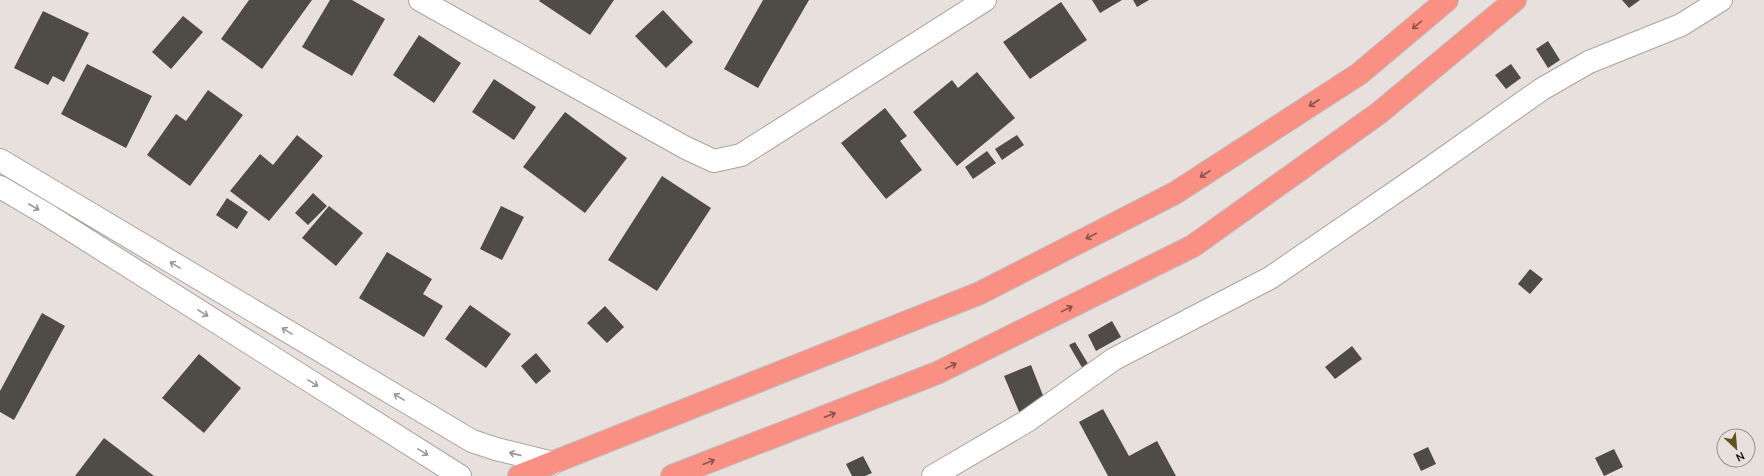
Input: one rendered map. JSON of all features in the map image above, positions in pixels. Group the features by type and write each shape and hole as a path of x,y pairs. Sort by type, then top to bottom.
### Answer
{"highway":[{"path":"519,476 980,293 1162,200 1358,74 1447,0"},
{"path":"672,476 937,373 1193,246 1379,113 1515,0"}],"street":[{"path":"420,0 686,148 714,161 741,155 970,3"},
{"path":"933,476 1027,421 1114,359 1270,278 1542,89 1589,62 1681,25 1721,0"},
{"path":"0,160 472,441 496,449 553,463"},
{"path":"0,188 46,214 460,476"}],"building":[{"path":"249,0 312,0 262,69 221,39"},
{"path":"330,0 352,0 385,19 352,76 302,47"},
{"path":"614,0 590,35 539,1"},
{"path":"763,0 809,0 758,88 724,69"},
{"path":"1092,0 1122,0 1100,13"},
{"path":"1133,0 1149,0 1137,7"},
{"path":"1622,0 1640,0 1629,8"},
{"path":"1061,2 1087,40 1030,79 1003,42"},
{"path":"663,10 693,42 666,68 635,36"},
{"path":"43,11 89,33 64,82 53,76 48,85 14,68"},
{"path":"183,16 203,32 171,69 152,52"},
{"path":"419,35 461,63 434,103 393,75"},
{"path":"1548,41 1560,60 1548,68 1536,49"},
{"path":"87,64 152,96 126,148 61,114"},
{"path":"1511,64 1521,78 1506,89 1495,75"},
{"path":"977,72 1015,118 957,166 913,112 952,80 958,88"},
{"path":"494,79 536,107 514,140 472,112"},
{"path":"208,90 243,115 190,186 147,155 176,114 186,121"},
{"path":"885,108 907,136 900,141 922,170 886,199 841,143"},
{"path":"565,112 627,158 585,213 523,167"},
{"path":"297,135 323,156 269,221 230,191 260,154 273,165"},
{"path":"1017,135 1024,145 1002,160 995,149"},
{"path":"987,151 996,163 973,179 965,167"},
{"path":"662,176 711,208 657,291 608,260"},
{"path":"313,193 327,206 308,225 295,213"},
{"path":"227,198 248,212 237,229 216,215"},
{"path":"329,206 363,233 336,266 302,238"},
{"path":"501,206 524,217 502,260 480,249"},
{"path":"387,252 432,279 423,294 443,306 424,337 359,298"},
{"path":"1530,269 1543,279 1530,294 1518,284"},
{"path":"470,305 511,334 486,368 445,339"},
{"path":"605,306 624,327 607,343 587,323"},
{"path":"42,313 65,326 14,420 0,412 0,391"},
{"path":"1112,321 1121,337 1096,351 1088,335"},
{"path":"1075,342 1090,367 1084,371 1069,345"},
{"path":"1352,346 1362,359 1335,379 1325,367"},
{"path":"536,353 551,371 536,384 521,366"},
{"path":"199,354 241,388 204,433 162,398"},
{"path":"1031,365 1046,403 1020,414 1004,376"},
{"path":"1103,409 1129,456 1157,441 1176,476 1108,476 1079,422"},
{"path":"104,438 154,476 75,476"},
{"path":"1428,447 1436,464 1421,471 1413,454"},
{"path":"1614,449 1623,467 1604,476 1595,458"},
{"path":"863,456 872,473 865,476 852,476 846,464"}]}
